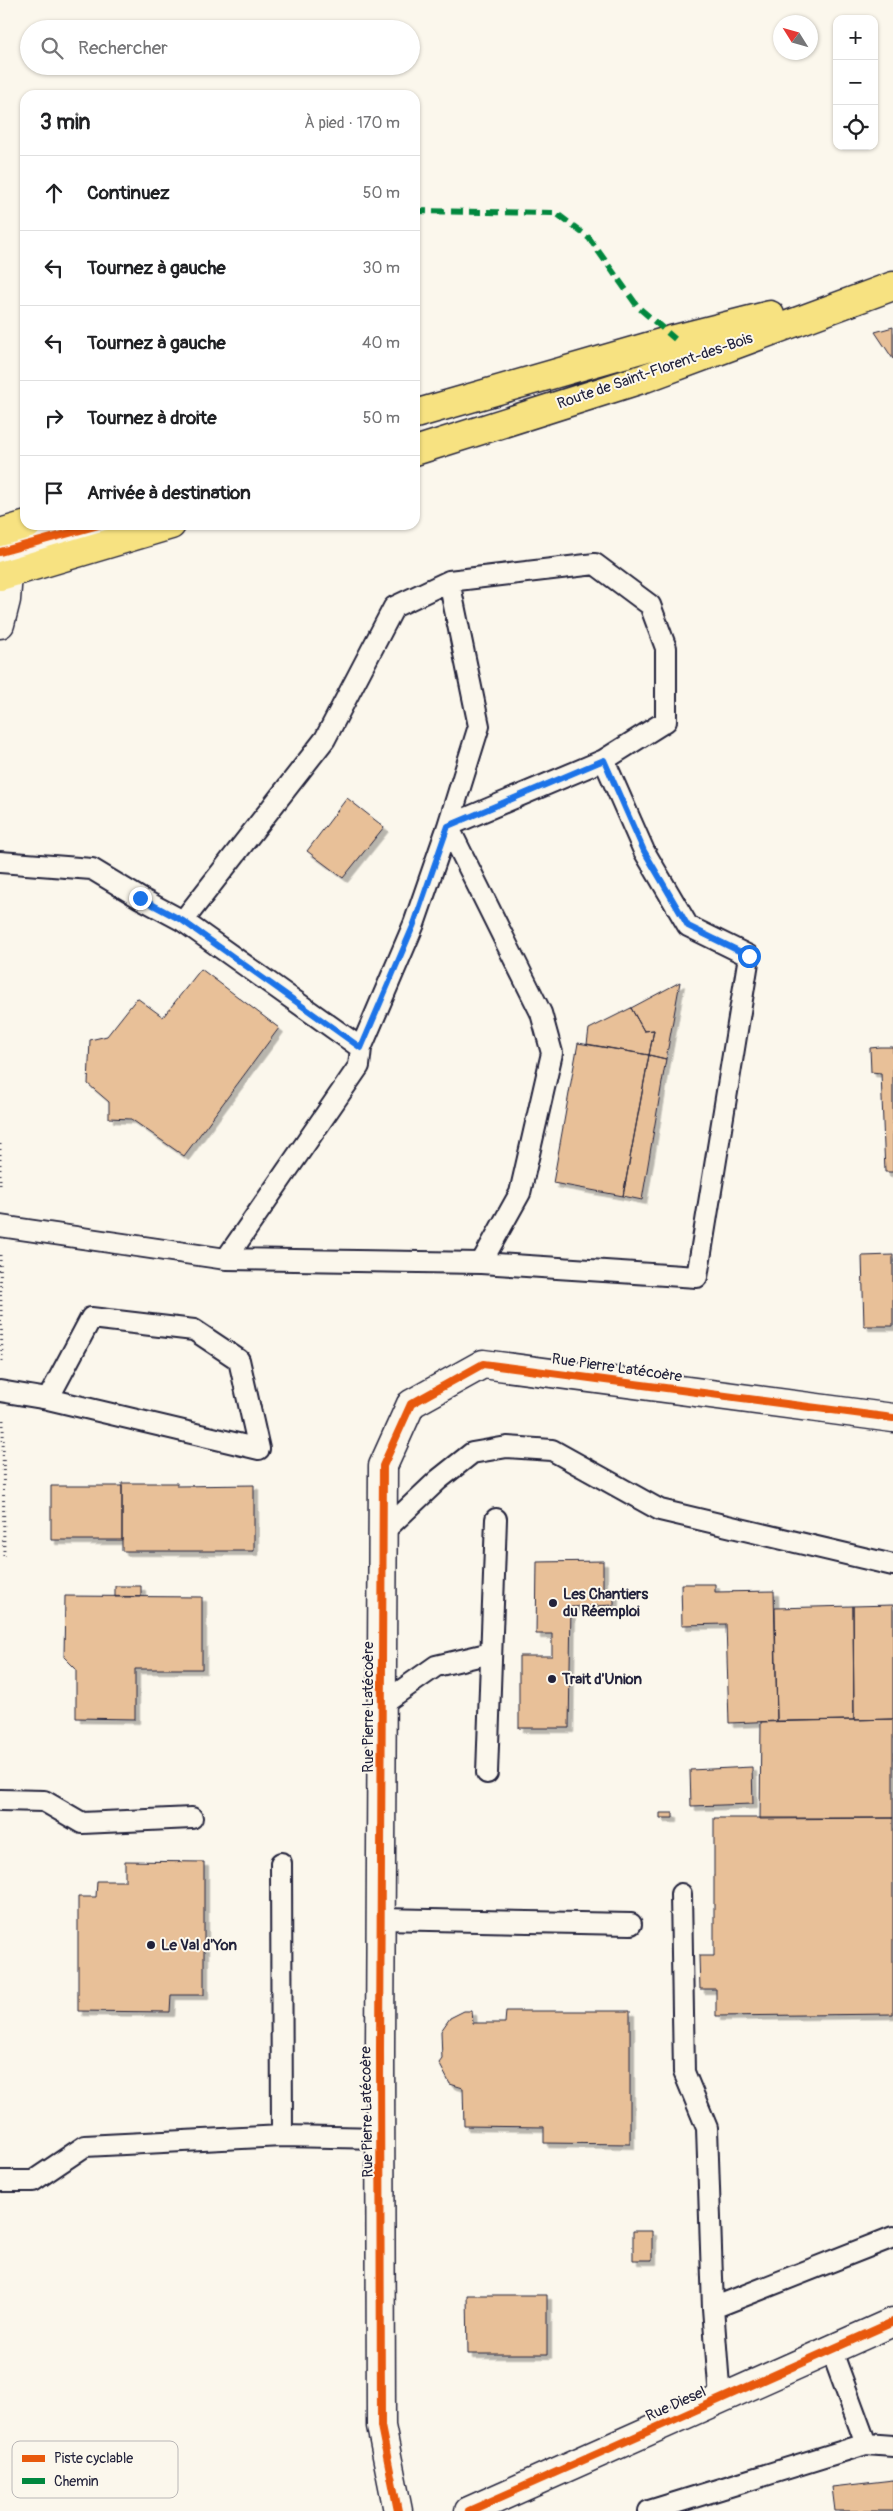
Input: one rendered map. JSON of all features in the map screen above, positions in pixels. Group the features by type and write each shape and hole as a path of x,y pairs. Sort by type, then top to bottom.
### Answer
{"main road":[{"name":"Route de Saint-Florent-des-Bois","path":"420,413 675,339 893,284"},
{"name":"Route de Saint-Florent-des-Bois","path":"420,449 645,378 893,284"},
{"path":"0,533 20,527"},
{"path":"2,568 151,530"}],"street":[{"path":"0,624 6,600 2,568 88,530"},
{"name":"Rue Pierre Latécoère","path":"398,2511 381,2426 382,2138 380,2050 383,1466 411,1404 483,1364 893,1418"},
{"name":"Rue Diesel","path":"470,2511 893,2322"}],"lane":[{"path":"183,921 325,739 394,607 449,582 595,564 650,605 666,648 666,721 604,760 448,826"},
{"path":"226,1259 359,1066 361,1048 414,924 448,826 479,726 449,582"},
{"path":"0,1226 226,1259 481,1263 697,1278 749,956 688,926 644,851 604,760"},
{"path":"448,826 541,1013 552,1053 520,1193 481,1263"},
{"path":"0,862 92,869 183,921 361,1048"},
{"path":"0,1391 48,1399 259,1449 240,1360 194,1330 91,1318 48,1399"},
{"path":"383,1532 438,1480 472,1453 506,1447 543,1449 552,1450 660,1510 893,1565"},
{"path":"487,1773 496,1519"},
{"path":"382,1704 436,1666 491,1653"},
{"path":"0,1800 44,1801 82,1823 192,1818"},
{"path":"281,1863 282,2136"},
{"path":"681,1894 684,2072 707,2128 713,2308 720,2399"},
{"path":"381,1918 631,1924"},
{"path":"0,2181 33,2181 84,2146 282,2136 382,2138"},
{"path":"713,2308 893,2237"},
{"path":"831,2349 866,2444"},
{"path":"649,2511 866,2444 893,2446"}],"path":[{"path":"0,1144 0,1188"}],"building":[{"path":"893,327 893,359 875,332"},
{"path":"347,798 384,827 343,878 307,851"},
{"path":"201,969 279,1028 184,1156 131,1119 109,1118 109,1102 88,1084 90,1040 107,1036 137,998 163,1017"},
{"path":"680,982 666,1059 649,1055 654,1030 644,1031 631,1008"},
{"path":"631,1008 644,1031 654,1030 649,1055 587,1044 589,1029"},
{"path":"578,1043 649,1055 623,1196 553,1183"},
{"path":"893,1047 893,1172 885,1172 881,1073 871,1072 870,1048"},
{"path":"649,1055 666,1059 642,1200 623,1196"},
{"path":"893,1255 893,1326 864,1326 862,1256"},
{"path":"122,1483 177,1483 177,1486 254,1485 254,1551 122,1551"},
{"path":"51,1486 122,1486 122,1540 51,1540"},
{"path":"603,1561 603,1591 614,1592 614,1605 571,1607 569,1728 519,1728 519,1656 552,1656 552,1634 536,1634 537,1562"},
{"path":"681,1584 715,1584 715,1592 774,1591 777,1721 729,1723 726,1624 682,1625"},
{"path":"115,1586 141,1586 141,1597 115,1597"},
{"path":"65,1596 202,1597 202,1669 135,1669 135,1719 76,1718 76,1669 64,1657"},
{"path":"893,1605 893,1719 854,1720 853,1606"},
{"path":"853,1606 854,1720 777,1721 775,1608"},
{"path":"893,1719 893,1818 760,1819 761,1722"},
{"path":"752,1767 753,1804 691,1806 690,1770"},
{"path":"660,1813 673,1813 673,1818 660,1818"},
{"path":"714,1818 893,1818 893,2014 716,2016 716,1989 700,1989 699,1956 714,1956"},
{"path":"125,1861 204,1862 204,1995 171,1995 170,2012 78,2011 78,1897 96,1897 97,1881 125,1881"},
{"path":"464,2011 472,2011 473,2023 505,2023 506,2011 630,2011 630,2144 544,2143 544,2127 464,2126 463,2088 450,2084 439,2063 442,2059 441,2031 450,2018"},
{"path":"633,2231 652,2231 652,2260 633,2260"},
{"path":"467,2295 547,2295 547,2354 468,2354"},
{"path":"893,2480 893,2511 835,2511 832,2487"}],"marked path":[{"path":"420,211 556,213 589,238 638,307 675,339"}],"cycle path":[{"path":"0,552 81,530"},
{"path":"398,2511 381,2426 380,2050 383,1466 411,1404 483,1364 893,1418"},
{"path":"469,2511 893,2322"}],"place":[{"name":"Les Chantiers du Réemploi","path":"553,1603"},
{"name":"Trait d'Union","path":"552,1679"},
{"name":"Le Val d'Yon","path":"151,1945"}],"route":[{"path":"140,898 183,921 361,1048 414,924 448,826 604,760 644,851 688,926 749,956"}]}
